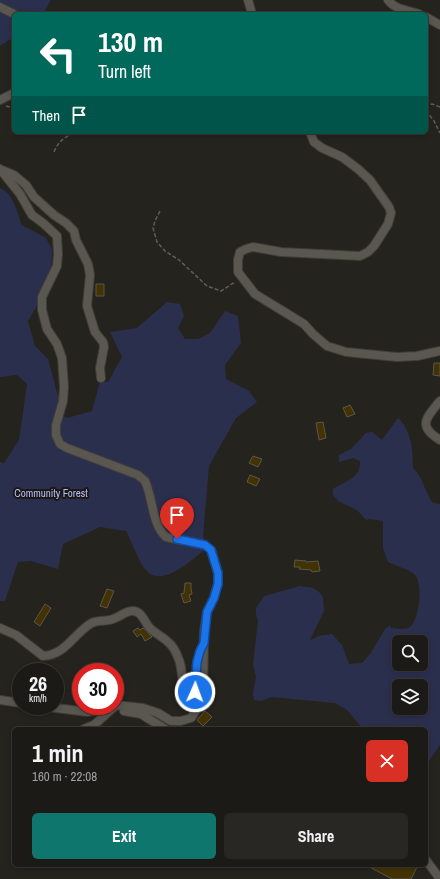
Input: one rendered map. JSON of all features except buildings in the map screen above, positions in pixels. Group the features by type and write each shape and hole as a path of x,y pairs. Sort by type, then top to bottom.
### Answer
{"street":[{"path":"248,0 251,12"},
{"path":"388,0 399,9 414,12"},
{"path":"0,7 12,13"},
{"path":"428,18 440,25"},
{"path":"0,100 12,94"},
{"path":"311,134 314,142 322,148 342,157 370,180 389,206 391,213 390,219 374,246 368,252 360,256 281,252 253,247 240,252 238,272 255,294 304,324 327,346 346,352 397,357 417,356 440,351"},
{"path":"0,169 14,175 26,185 34,197 74,231 76,240 88,264 90,275 87,306 95,332 103,342 104,347 100,368 102,378"},
{"path":"0,169 20,194 32,215 57,236 57,266 42,297 42,310 47,329 57,344 62,358 63,400 56,425 56,435 60,444 67,448 138,474 144,481 162,533 166,537 205,545 211,550 218,573 218,584 214,598 207,612 204,643 203,699 191,718 181,721 171,720 158,713 143,708 124,707"},
{"path":"440,401 428,418 426,426 430,434 440,440"},
{"path":"0,628 16,635 44,656 50,656 59,653 91,623 102,620 109,621 134,610 140,613 152,630 169,642 174,649 180,661 185,694 188,701 194,699 197,662 204,643"},
{"path":"0,700 12,702"},
{"path":"124,710 141,714 162,727"},
{"path":"89,727 94,725 105,715"},
{"path":"428,863 440,879"}],"path":[{"path":"428,105 432,104 440,107"},
{"path":"0,105 12,108"},
{"path":"428,113 440,133"},
{"path":"54,152 62,139 73,134"},
{"path":"160,211 155,221 154,228 157,242 165,251 179,260 207,286 222,291 235,282 238,272"}],"green space":[{"path":"0,0 51,0 44,12 12,12 12,38 0,46"},
{"name":"Community Forest","path":"0,188 9,194 12,199 22,225 46,238 52,250 51,276 47,289 28,321 35,346 48,359 59,400 58,413 67,418 92,411 100,382 108,382 122,357 110,332 137,328 167,302 180,304 184,316 178,328 185,339 198,339 210,333 225,311 238,316 241,343 225,365 226,379 249,391 257,402 236,418 209,466 203,536 207,548 176,571 167,575 159,576 151,574 141,564 126,531 100,527 63,544 58,569 31,561 18,562 5,601 0,601 0,462 4,463 19,440 27,384 17,375 0,377"},
{"path":"398,418 403,423 409,435 413,455 413,468 419,476 433,503 440,504 440,745 428,761 428,727 361,727 347,710 335,703 271,697 261,701 254,700 253,693 256,677 253,664 258,621 256,608 264,596 300,586 313,588 319,592 323,597 324,611 310,640 319,636 332,634 342,645 349,664 362,663 371,653 385,629 390,625 391,628 408,628 416,617 420,593 417,578 411,572 388,562 383,548 383,521 370,519 366,520 357,510 338,501 333,495 333,489 352,478 360,467 360,461 353,458 339,462 339,455 351,449 366,433 372,432 382,440"}],"route":[{"path":"177,539 205,545 211,550 218,573 218,584 214,598 207,612 204,643 197,662 195,692"}]}
